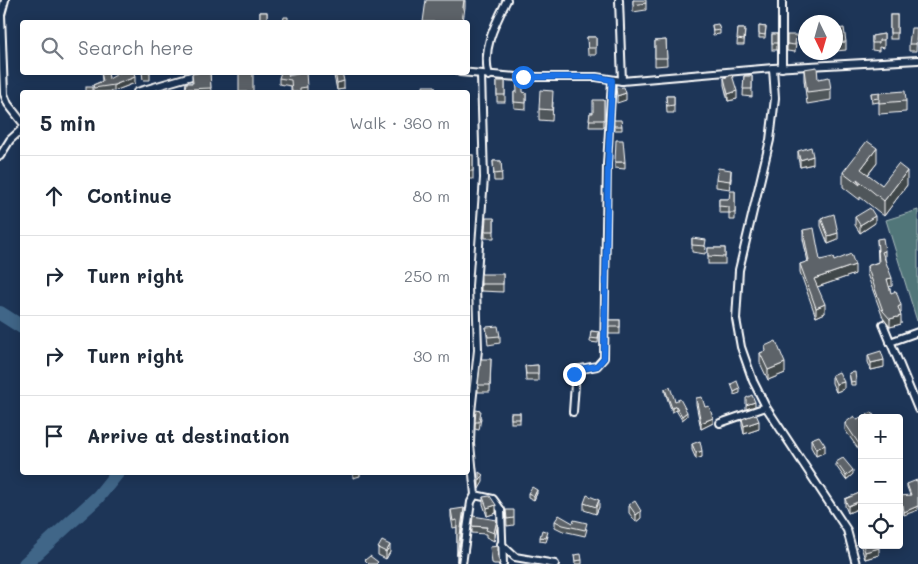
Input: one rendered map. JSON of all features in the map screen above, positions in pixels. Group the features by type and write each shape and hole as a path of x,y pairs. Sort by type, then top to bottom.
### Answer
{"street":[{"path":"4,0 1,15 4,94 8,104 20,119"},
{"path":"489,76 486,64 486,49 508,0"},
{"path":"619,0 619,48 622,81"},
{"path":"782,0 782,68"},
{"path":"470,74 481,76 596,77 622,81 773,68 918,61"},
{"path":"773,68 775,98 770,140 739,270 736,293 736,320 741,347 753,381 766,407 848,530 856,564"},
{"path":"144,90 195,75"},
{"path":"462,564 471,502 475,495 470,444 470,412 478,350 476,286 484,178 481,76"},
{"path":"573,412 576,370 597,366 604,358 608,164 612,80"},
{"path":"0,156 10,140 20,131"},
{"path":"883,324 918,409"},
{"path":"890,342 918,332"},
{"path":"720,423 766,407"},
{"path":"475,495 494,499 501,510 501,544 504,564"},
{"path":"501,544 515,557 555,564"}],"green space":[{"path":"918,210 918,321 917,321 886,220"}],"building":[{"path":"426,0 464,0 461,20 423,20"},
{"path":"633,0 646,0 646,3 633,5"},
{"path":"260,12 267,12 267,20 260,20"},
{"path":"890,15 897,15 897,33 890,33"},
{"path":"718,24 720,30 713,31 712,25"},
{"path":"759,26 766,27 765,35 759,34"},
{"path":"844,28 846,42 843,42"},
{"path":"911,28 917,28 916,44 909,44"},
{"path":"738,29 745,29 744,40 737,39"},
{"path":"772,34 777,34 777,43 772,43"},
{"path":"884,34 884,40 879,40 879,43 872,43 872,36"},
{"path":"787,35 796,35 795,45 787,44"},
{"path":"587,37 596,37 596,48 588,48"},
{"path":"666,40 667,58 655,58 655,41"},
{"path":"817,67 818,79 829,77 831,89 807,92 804,69"},
{"path":"102,75 108,75 109,79 116,75 135,75 135,77 114,85 94,88 93,85 103,81"},
{"path":"192,75 210,75 211,88 185,89 186,83 193,83"},
{"path":"239,75 253,75 253,90 239,90"},
{"path":"280,75 306,75 307,87 300,88 300,90 292,90 291,80 279,78"},
{"path":"336,75 343,75 344,81 337,83"},
{"path":"516,75 523,75 523,92 526,93 526,103 514,102 514,92 517,92"},
{"path":"732,75 737,91 728,94 724,78"},
{"path":"744,76 752,76 752,89 743,89"},
{"path":"497,81 505,81 505,95 497,95"},
{"path":"423,86 435,86 436,90 424,90"},
{"path":"86,87 92,87 92,90 86,90"},
{"path":"624,87 626,93 617,96 616,88"},
{"path":"540,90 553,91 552,110 539,109"},
{"path":"905,91 906,101 879,103 879,93"},
{"path":"881,92 879,93 879,98 872,99 871,93"},
{"path":"666,96 674,96 674,105 667,106"},
{"path":"593,100 604,100 604,120 589,120 590,113 593,113"},
{"path":"614,120 621,120 622,126 614,126"},
{"path":"616,140 623,140 625,162 615,162"},
{"path":"867,141 877,148 861,169 882,185 898,164 907,171 884,201 857,179 860,185 843,172"},
{"path":"811,147 813,156 800,160 798,151"},
{"path":"470,155 473,155 473,171 470,171"},
{"path":"493,161 501,161 502,173 494,174"},
{"path":"718,168 731,170 730,181 716,179"},
{"path":"730,191 735,191 735,213 729,213 729,207 719,206 719,199 729,199"},
{"path":"870,208 875,216 860,225 855,217"},
{"path":"834,214 838,233 828,236 821,218"},
{"path":"486,218 494,218 494,231 485,231"},
{"path":"814,228 820,260 833,257 834,261 851,254 855,265 814,279 825,304 816,308 800,264 809,261 803,230"},
{"path":"692,238 706,240 705,246 692,245"},
{"path":"883,238 885,251 882,252 892,278 887,279 891,293 896,291 901,305 898,307 901,316 890,319 883,311 867,266 879,262 877,239"},
{"path":"708,248 725,248 725,257 708,256"},
{"path":"481,274 503,274 503,284 481,284"},
{"path":"609,320 620,320 620,327 609,327"},
{"path":"498,326 500,336 488,337 486,327"},
{"path":"591,331 599,332 598,339 590,338"},
{"path":"776,341 785,363 768,370 760,353 766,351 765,346"},
{"path":"881,351 884,360 871,363 868,355"},
{"path":"481,359 491,359 490,385 478,385"},
{"path":"538,365 538,374 526,374 525,366"},
{"path":"839,372 844,382 836,384 832,375"},
{"path":"855,372 856,381 851,382 849,373"},
{"path":"737,381 740,389 734,392 731,384"},
{"path":"670,387 675,401 680,399 687,412 682,416 676,406 672,408 665,389"},
{"path":"752,395 755,402 746,405 746,398"},
{"path":"702,397 705,407 709,406 713,418 701,423 696,398"},
{"path":"476,410 481,411 479,422 475,422"},
{"path":"511,413 520,413 520,419 511,419"},
{"path":"756,414 759,421 744,426 742,419"},
{"path":"854,416 857,420 858,442 845,423"},
{"path":"819,436 825,445 816,449 811,439"},
{"path":"700,441 702,451 696,453 692,444"},
{"path":"843,458 853,470 846,476 836,462"},
{"path":"479,472 483,475 479,481"},
{"path":"917,480 918,506 904,512 903,496 911,495 907,484"},
{"path":"532,487 537,490 534,496 528,493"},
{"path":"858,494 858,502 848,506 845,499"},
{"path":"587,495 599,500 596,507 584,503"},
{"path":"490,496 496,505 487,508 483,497"},
{"path":"635,501 641,511 636,515 629,505"},
{"path":"464,508 457,555 457,520 453,521 451,510"},
{"path":"506,510 514,510 514,518 507,519"},
{"path":"559,515 573,523 574,520 587,523 585,530 563,525 555,521"},
{"path":"473,516 497,520 494,533 486,530 487,527 472,526"},
{"path":"542,530 548,532 546,538 540,537"},
{"path":"382,541 390,545 386,552 378,548"},
{"path":"498,546 500,564 494,564 492,563 490,547"},
{"path":"864,549 876,549 865,552"},
{"path":"581,554 582,560 575,561 574,555"},
{"path":"370,556 378,562 376,564 369,564 365,560"}],"waterway":[{"path":"0,313 20,326"},
{"path":"25,564 98,497 116,475"}],"route":[{"path":"523,77 596,77 612,80 608,164 604,358 597,366 581,368 576,370 574,374"}]}
